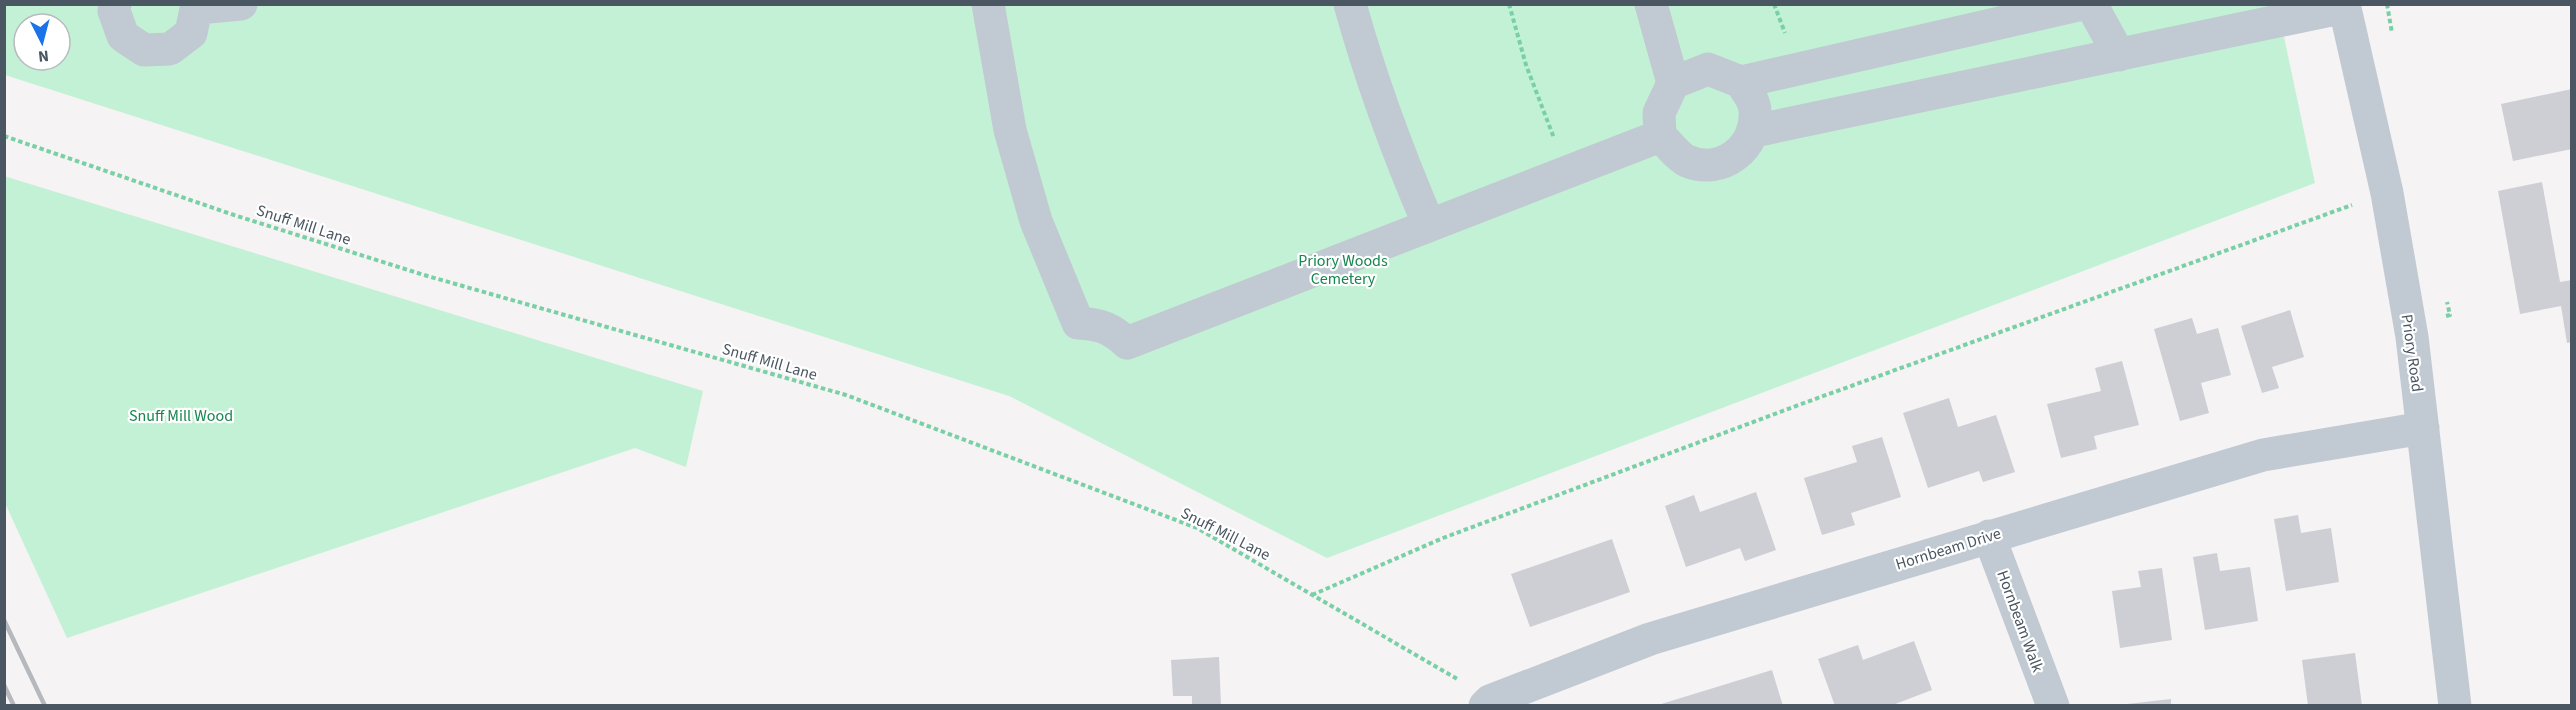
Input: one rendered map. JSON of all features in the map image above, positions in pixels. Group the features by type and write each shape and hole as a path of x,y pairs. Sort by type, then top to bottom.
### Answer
{"street":[{"path":"115,4 114,11 123,36 144,50 170,49 191,33 198,6 241,4"},
{"path":"988,4 1010,130 1036,221 1078,323 1097,323 1112,329 1127,343 1660,136"},
{"path":"1350,4 1365,60 1401,160 1429,225"},
{"path":"1651,4 1673,83 1659,113 1660,136 1686,161 1714,165 1741,152 1754,131 1755,108 1741,82"},
{"path":"1673,83 1708,69 1741,82 2083,4"},
{"path":"2091,4 2119,55"},
{"path":"1754,131 2344,6"},
{"name":"Priory Road","path":"2344,6 2387,193 2412,337 2455,705"},
{"name":"Hornbeam Drive","path":"1487,703 1650,639 2263,455 2423,428"},
{"name":"Hornbeam Walk","path":"1989,536 2052,705"}],"path":[{"path":"1509,4 1526,65 1568,172"},
{"name":"Snuff Mill Lane","path":"4,136 234,215 424,275 846,395 1197,528 1464,683 1487,703"},
{"path":"1311,595 1443,538 1509,513 1804,403 2387,193"}],"green space":[{"name":"Priory Woods Cemetery","path":"5,4 2277,4 2315,183 1327,558 1009,396 5,75"},
{"name":"Snuff Mill Wood","path":"4,176 703,391 686,467 635,448 67,638 5,503"}],"building":[{"path":"2572,89 2572,149 2513,161 2501,104"},
{"path":"2542,182 2560,282 2572,280 2572,342 2567,343 2561,306 2520,314 2498,191"},
{"path":"2290,310 2304,357 2272,367 2279,388 2262,393 2241,326"},
{"path":"2192,318 2197,334 2218,328 2231,375 2201,383 2209,413 2180,421 2154,329"},
{"path":"2122,361 2139,425 2094,436 2097,449 2061,458 2047,404 2101,391 2095,368"},
{"path":"1949,398 1958,427 1996,415 2015,472 1983,482 1979,471 1928,488 1903,413"},
{"path":"1882,437 1901,497 1851,513 1855,525 1822,535 1804,478 1857,462 1852,446"},
{"path":"1756,492 1776,550 1745,561 1740,548 1686,567 1665,506 1694,495 1700,512"},
{"path":"2298,515 2301,533 2331,528 2339,582 2286,591 2274,519"},
{"path":"1612,539 1630,592 1530,627 1511,574"},
{"path":"2217,553 2220,571 2250,567 2258,621 2205,630 2193,557"},
{"path":"2162,568 2172,640 2120,648 2112,591 2141,587 2138,571"},
{"path":"1914,641 1932,690 1890,706 1835,706 1818,659 1858,645 1863,660"},
{"path":"2355,653 2362,706 2308,706 2302,660"},
{"path":"1219,657 1221,706 1192,706 1192,696 1173,696 1171,660"},
{"path":"1772,670 1783,706 1658,706 1658,705"},
{"path":"2171,699 2171,706 2127,706 2127,704"}],"railway":[{"path":"4,620 45,706"},
{"path":"4,685 14,706"}]}
